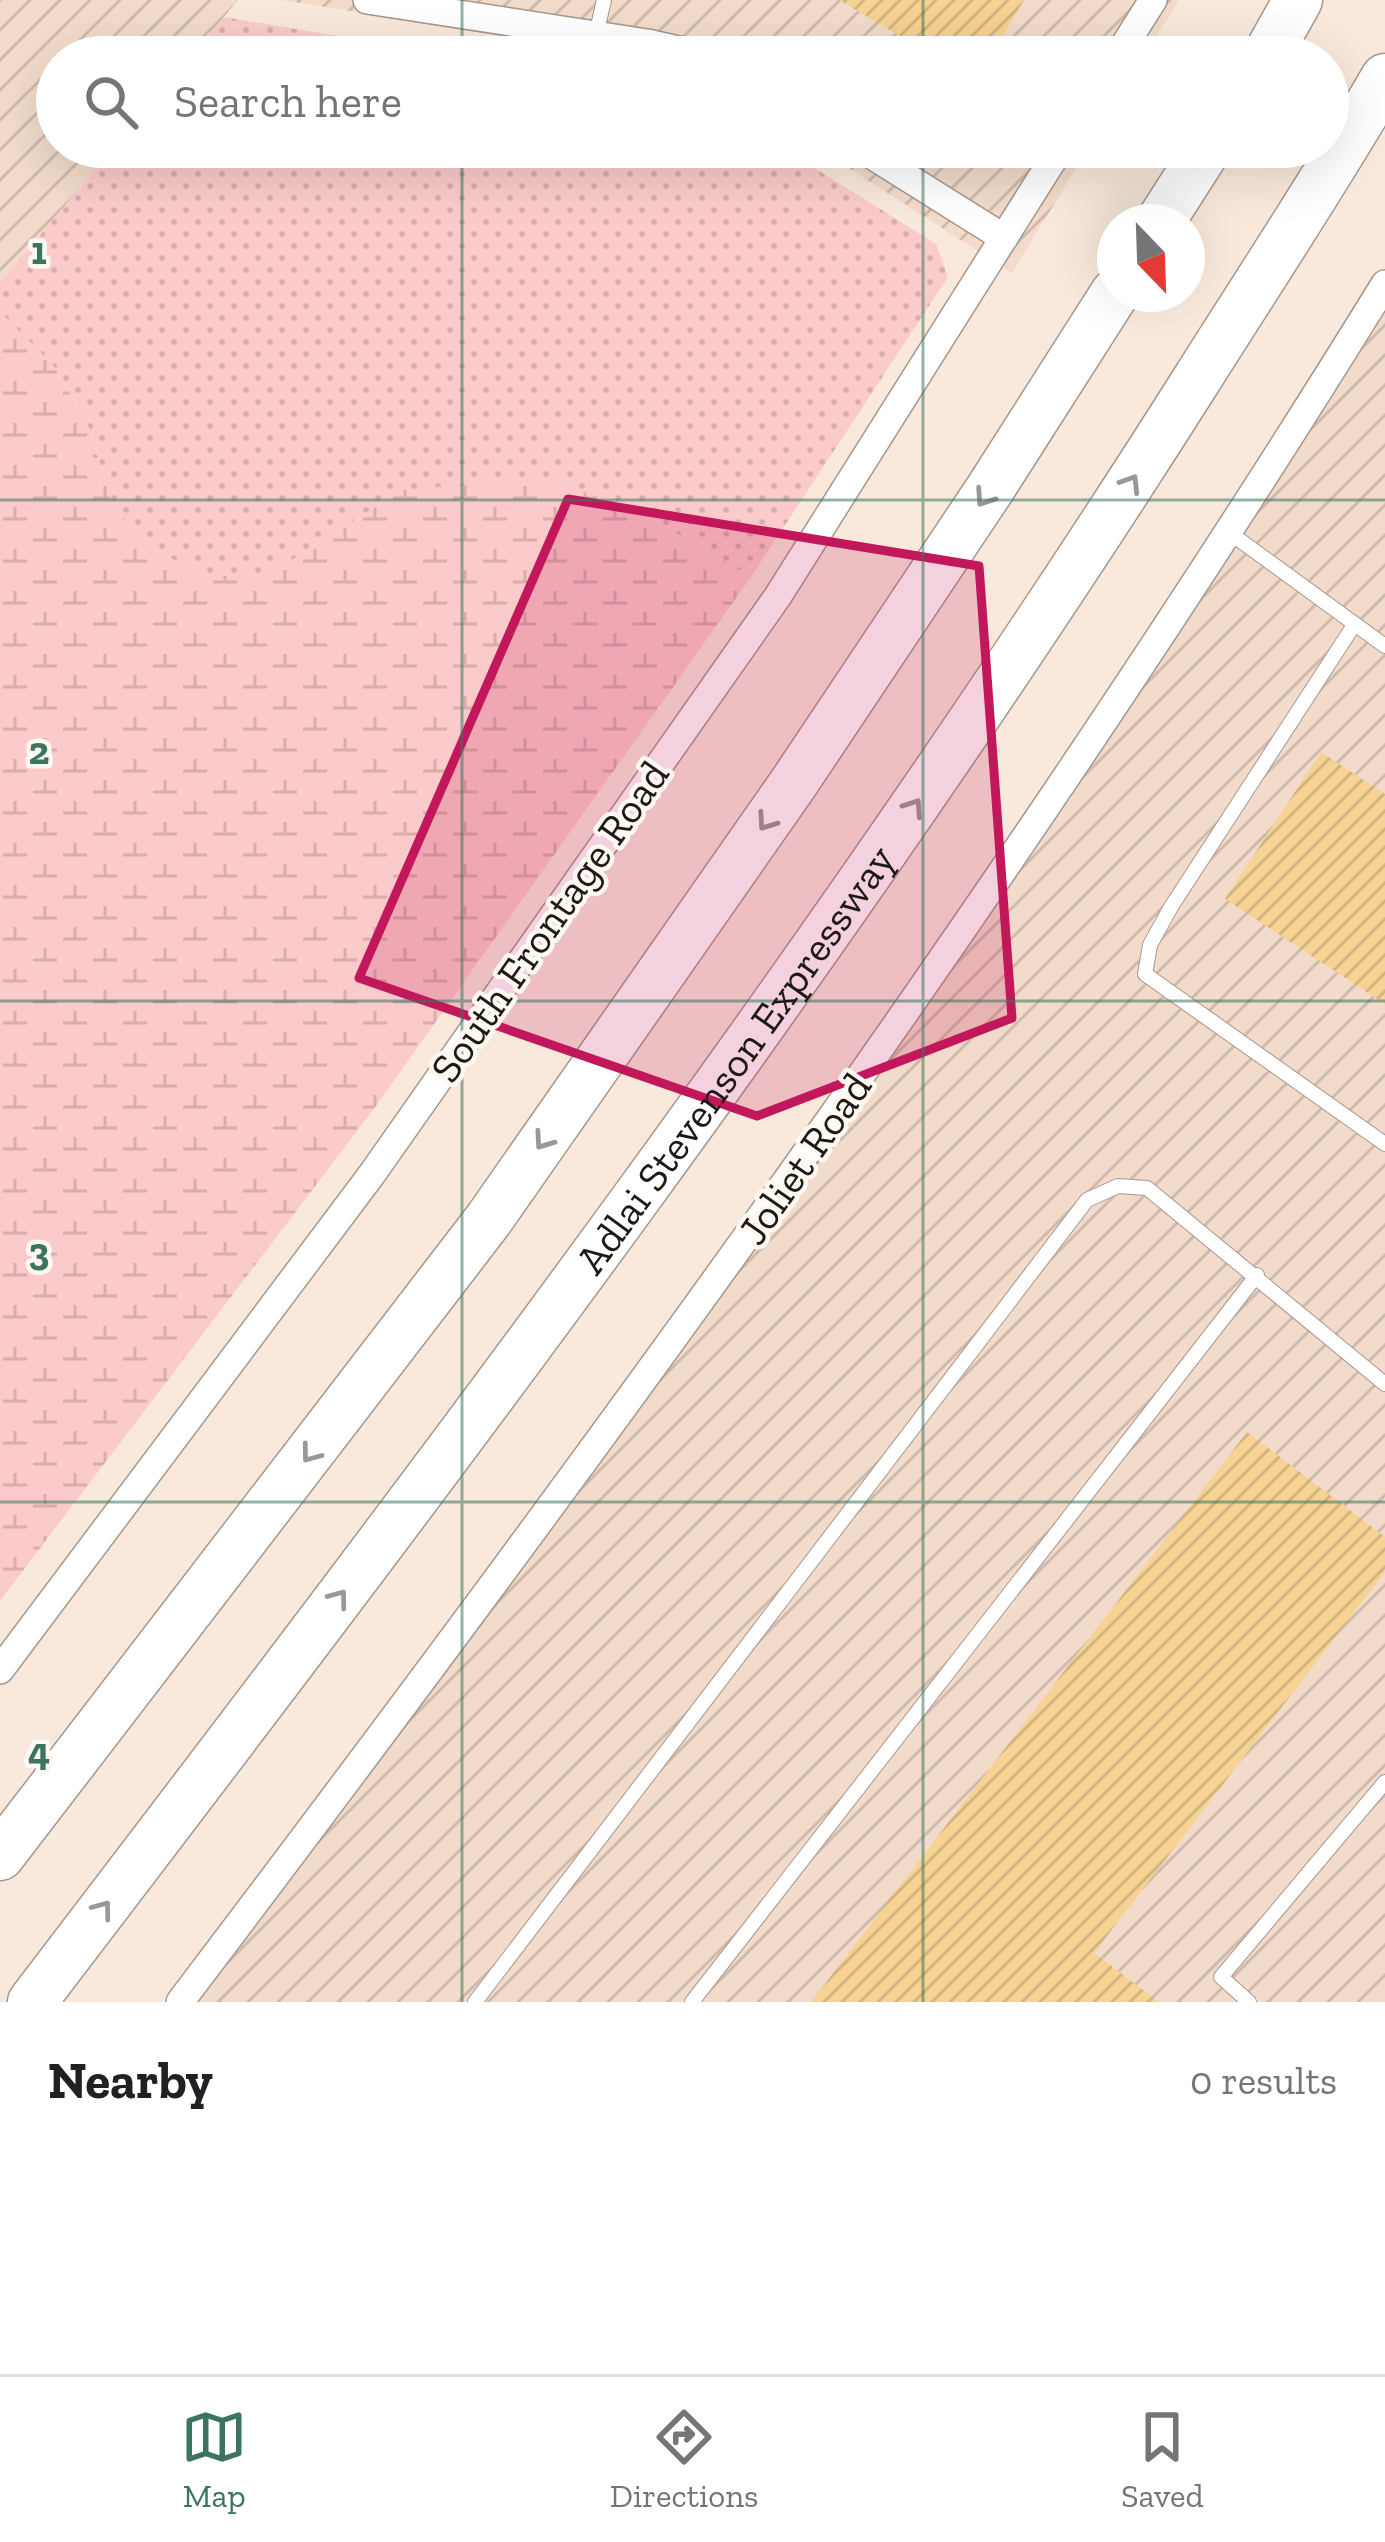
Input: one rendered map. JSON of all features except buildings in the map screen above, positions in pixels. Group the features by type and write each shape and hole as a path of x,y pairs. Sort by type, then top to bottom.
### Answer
{"highway":[{"path":"1277,36 1298,0"},
{"name":"Adlai Stevenson Expressway","path":"1349,135 1385,78"},
{"path":"1172,204 1195,168"},
{"name":"Adlai Stevenson Expressway","path":"32,2002 569,1290 880,857 1100,532 1329,168"},
{"path":"0,1856 489,1219 793,784 1103,312"}],"street":[{"path":"367,0 601,36"},
{"path":"1130,36 1153,0"},
{"path":"892,168 1004,238"},
{"name":"South Frontage Road","path":"0,1670 372,1174 778,596 1048,168"},
{"name":"Joliet Road","path":"180,2002 575,1479 805,1159 1230,533 1385,284"}],"lane":[{"path":"596,35 604,0"},
{"path":"1230,533 1385,646"},
{"path":"1354,625 1171,907 1150,945 1145,974 1385,1144"},
{"path":"475,2002 1088,1200 1118,1186 1147,1188 1385,1384"},
{"path":"692,2002 1257,1275"},
{"path":"1249,2002 1221,1976 1384,1788"}],"highlighted area":[{"path":"568,499 979,566 1012,1018 757,1116 359,978"}],"shaded area":[{"path":"0,0 238,0 208,36 36,36 36,168 96,168 0,283"},
{"path":"281,0 1179,0 1157,36 505,36"},
{"path":"849,168 1076,168 1012,273"},
{"path":"1385,313 1385,2002 173,2002 1249,527"}],"green space":[{"path":"224,17 337,36 208,36"},
{"path":"96,168 815,168 936,244 948,277 751,577 640,512 402,490 267,576 204,576 140,542 111,500 87,422 53,365 0,312 0,283"},
{"path":"0,312 53,365 87,422 111,500 140,542 204,576 267,576 402,490 547,479 640,512 751,577 376,1106 0,1601"}]}
